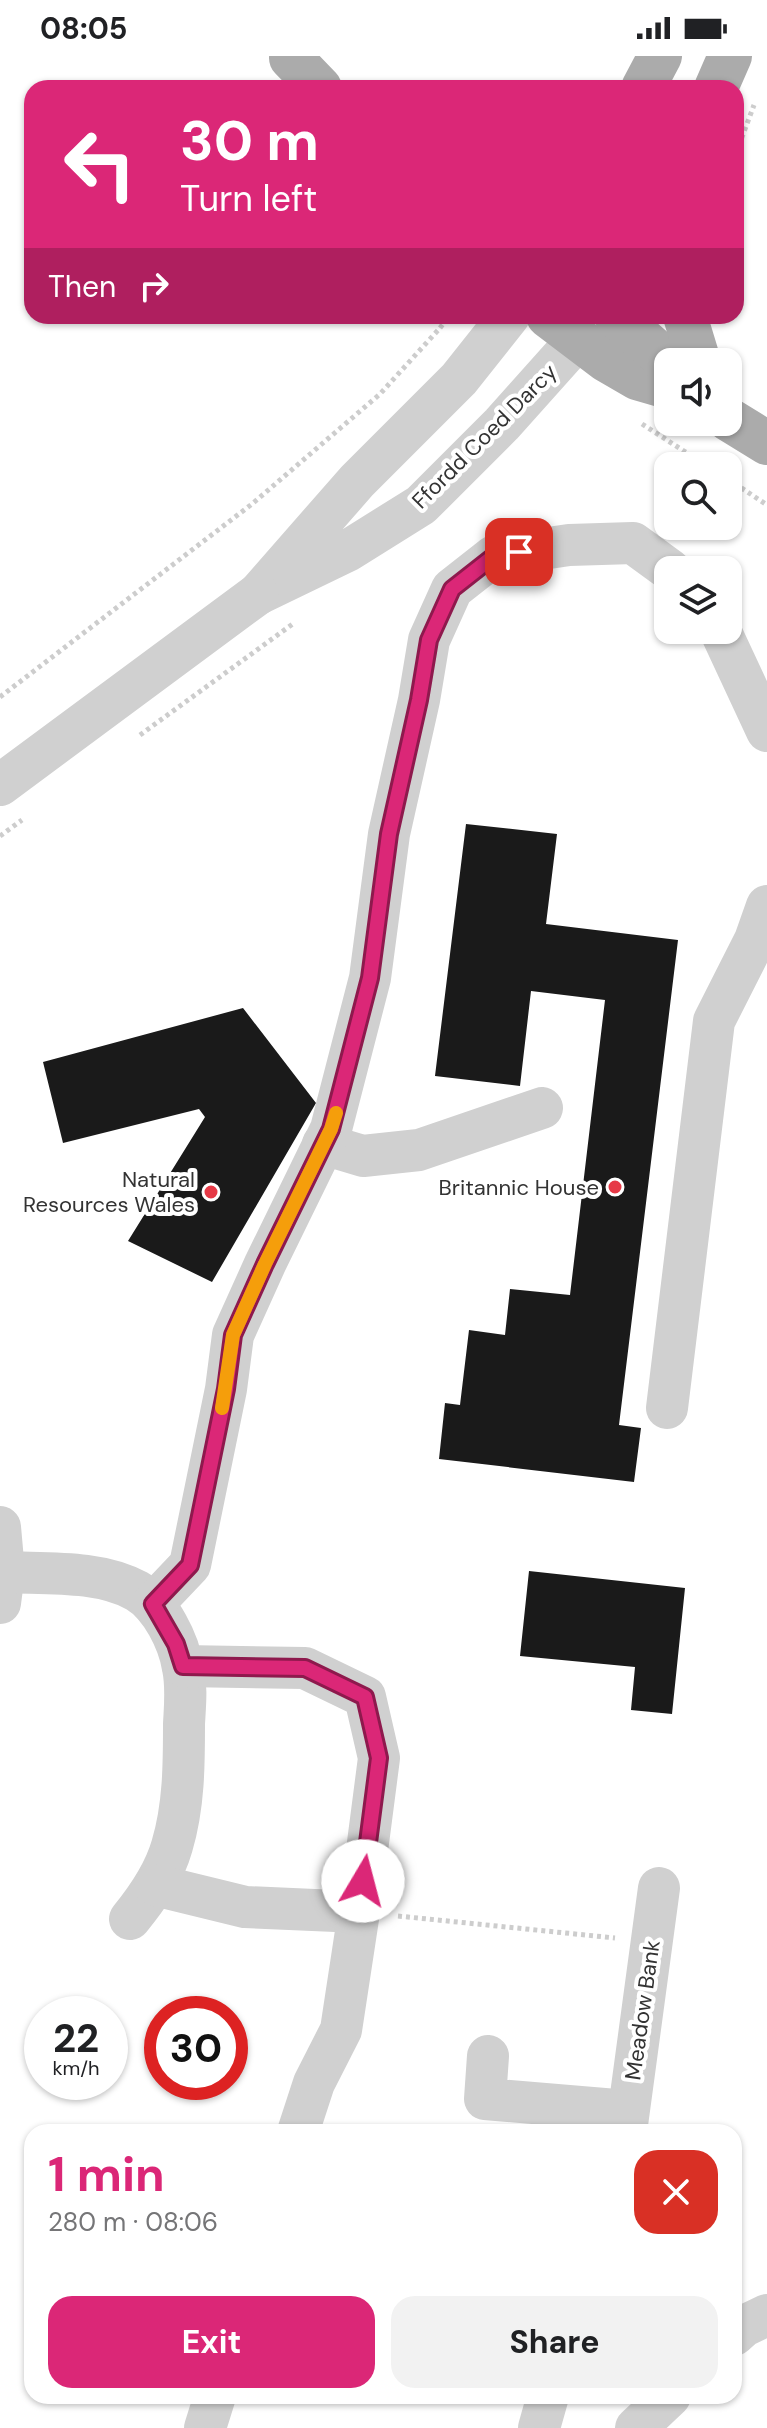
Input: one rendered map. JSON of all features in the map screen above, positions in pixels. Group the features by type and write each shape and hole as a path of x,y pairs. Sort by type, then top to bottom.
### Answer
{"main road":[{"path":"647,80 660,56"},
{"path":"720,80 730,56"},
{"path":"573,324 606,360 637,378 654,383"},
{"path":"625,324 654,349"},
{"path":"687,324 695,348"},
{"path":"742,428 767,443"}],"street":[{"name":"Ffordd Coed Darcy","path":"258,594 357,481 459,379 503,324"},
{"name":"Ffordd Coed Darcy","path":"0,785 258,594 349,550 421,505 502,424 573,324"},
{"path":"153,1604 190,1565 226,1389 233,1335 331,1129 370,978 389,834 429,640 452,589 494,556 569,545 633,543 654,558"},
{"path":"727,644 767,731"},
{"path":"667,1408 714,1021 755,940 767,906"},
{"path":"323,1144 363,1156 419,1150 542,1108"},
{"path":"0,1527 2,1587 75,1576 112,1581 138,1592 153,1604 176,1644 183,1666 183,1777 179,1814 172,1847 155,1885 130,1919"},
{"path":"183,1666 305,1668 365,1697 379,1758 359,1912 341,2030 314,2083 301,2124"},
{"path":"155,1885 245,1907 359,1912"},
{"name":"Meadow Bank","path":"627,2122 659,1888"},
{"path":"488,2056 485,2099 627,2122"},
{"path":"742,2328 767,2315"},
{"path":"205,2428 212,2404"},
{"path":"539,2428 546,2404"},
{"path":"636,2428 662,2404"}],"path":[{"path":"0,697 263,494 380,394 440,328"},
{"path":"641,423 686,452"},
{"path":"742,488 767,505"},
{"path":"359,1912 651,1941"}],"building":[{"name":"Britannic House","path":"466,824 557,834 546,924 678,940 619,1425 641,1428 634,1482 439,1459 445,1403 460,1405 469,1330 505,1335 510,1289 570,1295 605,1000 531,991 520,1086 435,1076"},
{"name":"Natural Resources Wales","path":"243,1008 316,1103 212,1282 128,1241 205,1117 199,1109 63,1143 43,1062"},
{"path":"529,1571 685,1588 672,1714 631,1710 635,1667 520,1656"}],"slow traffic":[{"path":"222,1408 233,1335 336,1113"}],"place":[{"name":"Britannic House","path":"615,1187"},
{"name":"Natural Resources Wales","path":"211,1192"}],"route":[{"path":"363,1881 379,1758 365,1697 305,1668 183,1666 176,1644 153,1604 190,1565 226,1389 233,1335 331,1129 370,978 389,834 429,640 452,589 494,556 519,552"}]}
